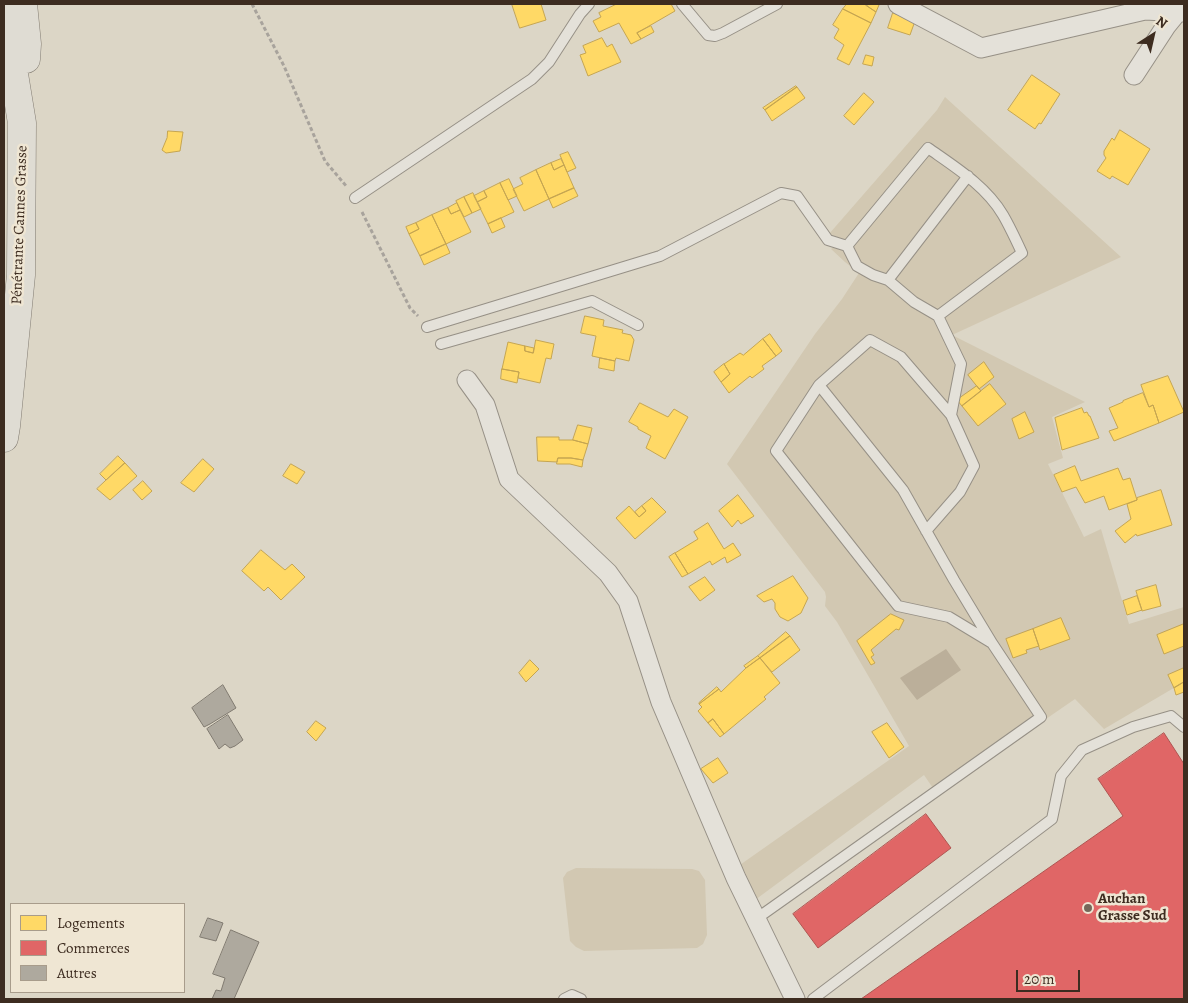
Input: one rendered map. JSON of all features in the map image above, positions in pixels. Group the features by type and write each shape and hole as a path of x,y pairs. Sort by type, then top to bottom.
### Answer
{"highway":[{"path":"22,123 27,44 23,4"},
{"name":"Pénétrante Cannes Grasse","path":"4,13 22,123 21,275 4,438"}],"street":[{"path":"898,4 981,48 1145,10 1182,10"},
{"path":"1134,75 1152,46 1182,10"},
{"path":"467,380 485,405 509,479 608,573 628,602 662,702 736,878 795,999"}],"lane":[{"path":"355,198 532,79 549,62 580,14 589,4"},
{"path":"682,4 708,34 715,36 777,4"},
{"path":"847,246 928,148 968,176 986,193 1003,214 1022,253 938,316"},
{"path":"888,280 968,176"},
{"path":"427,327 660,256 781,193 797,196 828,240 847,246 857,266 872,275 888,280 914,302 938,316 961,364 951,415"},
{"path":"441,344 592,300 638,325"},
{"path":"926,531 960,492 974,466 951,415 901,357 870,340 819,385 776,451 898,606 949,617 992,642"},
{"path":"756,920 1040,717 992,642 903,490 819,385"},
{"path":"813,999 1052,819 1061,776 1082,750 1133,727 1171,716 1184,726"},
{"path":"564,999 572,995 581,999"}],"shaded area":[{"path":"945,97 1121,257 952,335 1085,402 1052,417 1063,458 1048,464 1084,537 1101,529 1129,624 1184,607 1184,682 1104,729 1075,699 937,794 924,775 755,900 737,867 909,746 837,622 825,606 825,592 727,464 815,334 859,273 831,249 837,245 829,234 937,110"},
{"path":"946,649 961,670 917,700 900,678"},
{"path":"576,868 692,869 699,871 705,880 707,935 703,944 697,948 584,951 576,947 570,941 563,878 567,872"}],"building: Logements":[{"path":"512,4 541,4 546,20 520,28"},
{"path":"617,4 671,4 675,11 637,33 641,39 631,44 619,23 599,32 593,21 601,17 599,13"},
{"path":"847,4 864,4 876,12 871,23 843,9"},
{"path":"869,4 879,5 876,12 867,6"},
{"path":"843,9 871,23 849,65 837,59 844,45 834,38 839,29 833,25"},
{"path":"893,13 915,21 910,35 888,28"},
{"path":"651,26 654,32 641,39 637,33"},
{"path":"602,38 607,47 612,44 621,62 588,76 580,55 586,53 583,46"},
{"path":"866,55 874,57 872,66 863,64"},
{"path":"1032,75 1060,94 1041,124 1039,123 1035,129 1008,110"},
{"path":"796,86 765,110 763,108"},
{"path":"797,87 805,98 772,121 765,110"},
{"path":"864,93 874,102 854,125 844,116"},
{"path":"1120,130 1150,149 1128,185 1112,176 1110,179 1097,171 1106,158 1104,151 1112,138 1114,140"},
{"path":"168,131 183,132 180,151 166,153 162,150"},
{"path":"568,152 576,168 567,172 560,155"},
{"path":"561,159 564,165 554,170 551,163"},
{"path":"551,163 554,170 564,165 574,188 549,199 536,170"},
{"path":"536,170 549,199 524,211 513,189 523,184 520,178"},
{"path":"509,179 517,196 508,200 500,183"},
{"path":"500,183 514,212 488,224 477,202 487,197 484,191"},
{"path":"574,188 578,196 553,208 549,199"},
{"path":"484,191 487,197 477,202 474,196"},
{"path":"473,193 481,209 472,213 464,197"},
{"path":"464,197 472,213 464,217 456,201"},
{"path":"457,203 460,210 451,214 448,208"},
{"path":"448,208 451,214 460,210 471,232 446,244 432,215"},
{"path":"432,215 446,244 420,256 409,234 419,229 416,223"},
{"path":"501,218 505,227 492,233 488,224"},
{"path":"416,223 419,229 409,234 406,227"},
{"path":"446,244 450,253 424,265 420,256"},
{"path":"585,316 604,320 603,326 623,330 622,333 631,335 634,340 629,361 616,358 615,361 592,356 596,336 581,333"},
{"path":"770,334 782,351 776,356 763,339"},
{"path":"763,339 776,356 762,366 764,369 752,378 750,376 729,393 721,382 730,374 724,364 740,353 743,355"},
{"path":"536,340 554,344 551,359 546,358 540,383 518,378 519,372 502,369 508,342 525,346 525,351 533,353"},
{"path":"525,346 534,348 533,353 525,351"},
{"path":"600,358 615,361 614,371 599,368"},
{"path":"984,362 994,377 979,389 968,375"},
{"path":"724,364 730,374 721,382 714,372"},
{"path":"502,369 519,372 517,383 501,379"},
{"path":"1168,376 1184,412 1159,423 1153,405 1149,407 1141,385"},
{"path":"990,384 1006,404 978,426 962,406"},
{"path":"977,386 981,391 962,406 957,400"},
{"path":"1143,393 1149,407 1153,405 1159,423 1114,441 1109,431 1118,428 1109,408"},
{"path":"640,403 668,417 674,409 688,417 665,459 646,448 651,436 629,422"},
{"path":"1082,408 1084,413 1087,412 1090,416 1099,438 1062,450 1055,418"},
{"path":"1025,412 1034,432 1019,439 1012,419"},
{"path":"578,425 592,428 588,444 573,440"},
{"path":"537,437 559,437 559,440 573,440 588,444 583,460 558,458 557,462 538,461"},
{"path":"118,456 125,463 106,480 100,474"},
{"path":"558,458 583,460 582,467 570,464 557,464"},
{"path":"203,459 214,469 194,492 181,483"},
{"path":"125,463 137,476 110,500 97,489"},
{"path":"291,464 305,472 297,484 283,476"},
{"path":"1075,466 1081,481 1118,468 1123,480 1130,478 1137,500 1109,510 1104,496 1085,503 1076,487 1062,492 1054,475"},
{"path":"143,481 152,491 142,500 133,490"},
{"path":"1161,490 1172,525 1137,536 1136,534 1125,543 1115,531 1131,519 1127,504 1137,500 1137,498"},
{"path":"738,495 754,516 741,524 738,520 732,527 719,511"},
{"path":"652,498 666,512 635,539 616,518 629,506 639,517 646,511 642,506"},
{"path":"642,506 646,511 639,517 635,512"},
{"path":"708,523 724,549 733,543 741,555 727,563 725,557 712,565 710,561 688,574 675,553 698,539 694,532"},
{"path":"261,550 285,570 292,564 305,577 281,600 268,587 264,591 242,571"},
{"path":"675,553 688,574 682,577 669,557"},
{"path":"793,576 808,598 801,613 788,621 780,617 772,599 764,602 757,596"},
{"path":"705,577 715,590 700,601 689,587"},
{"path":"1156,585 1161,606 1142,611 1136,591"},
{"path":"1137,596 1142,610 1127,615 1123,601"},
{"path":"891,614 904,620 899,630 896,629 871,650 874,655 871,657 875,663 871,665 857,641"},
{"path":"1061,618 1070,639 1040,650 1033,629"},
{"path":"1184,624 1184,646 1164,654 1157,635"},
{"path":"1033,629 1039,646 1026,650 1027,653 1013,658 1006,639"},
{"path":"786,632 790,636 760,658 758,656"},
{"path":"790,636 800,650 772,672 760,658"},
{"path":"758,656 760,658 746,668 744,666"},
{"path":"760,658 780,683 764,697 766,699 724,734 713,719 708,723 698,711 702,707 699,704 719,689 721,692 746,668"},
{"path":"530,660 539,669 526,682 519,673"},
{"path":"1184,668 1184,682 1174,688 1168,675"},
{"path":"1184,682 1184,692 1176,695 1174,688"},
{"path":"717,687 719,689 699,704 699,703"},
{"path":"713,719 724,734 720,737 708,723"},
{"path":"316,721 326,728 316,741 307,732"},
{"path":"887,723 904,747 889,758 872,732"},
{"path":"718,758 728,773 713,783 701,769"}],"building: Commerces":[{"name":"Auchan Grasse Sud","path":"1164,733 1184,764 1184,999 861,999 1123,816 1098,779"},
{"path":"926,814 951,848 818,948 793,914"}],"building: Autres":[{"path":"223,685 236,708 204,727 192,708"},
{"path":"228,715 243,740 230,748 225,744 219,749 207,729"},
{"path":"208,918 223,923 216,941 200,937"},
{"path":"231,930 259,942 234,999 212,999 216,990 221,991 225,978 213,974"}],"place":[{"name":"Auchan Grasse Sud","path":"1088,908"}]}
